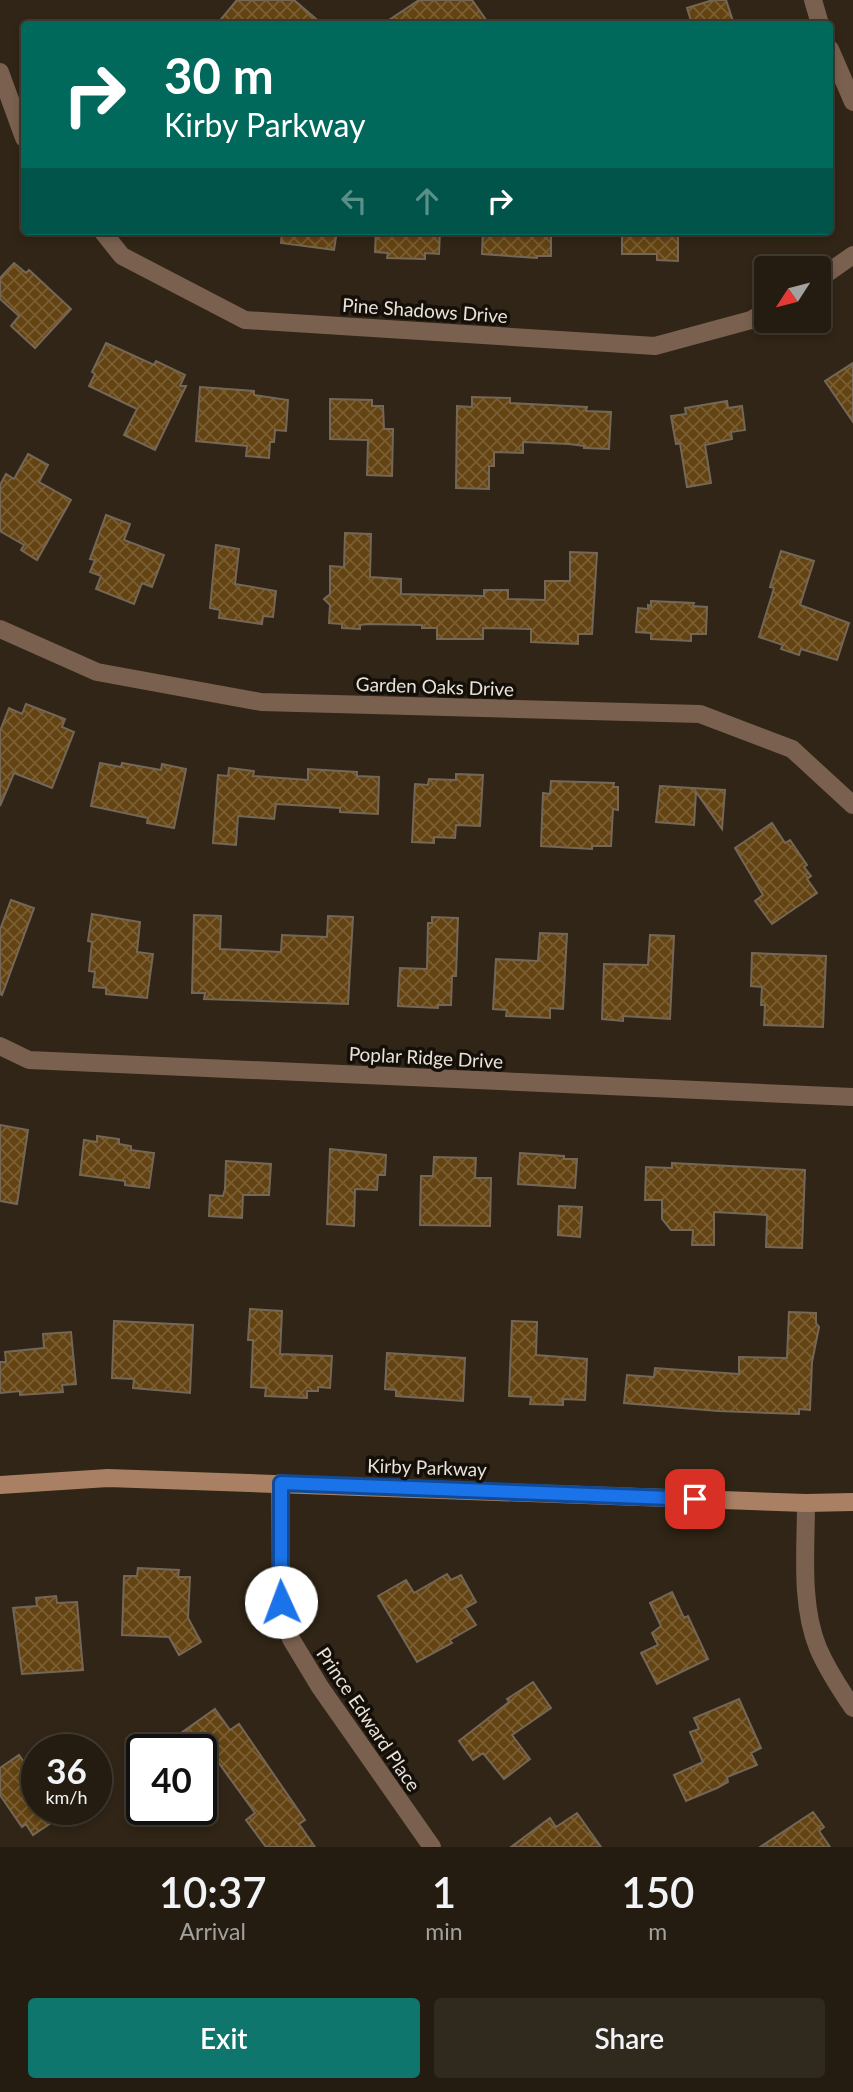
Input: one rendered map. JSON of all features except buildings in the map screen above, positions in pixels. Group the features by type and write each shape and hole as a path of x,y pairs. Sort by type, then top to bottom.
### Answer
{"main road":[{"name":"Kirby Parkway","path":"0,1485 108,1478 806,1503 853,1502"}],"street":[{"path":"813,0 819,21"},
{"path":"833,55 853,103"},
{"path":"0,72 21,130"},
{"name":"Pine Shadows Drive","path":"105,235 122,256 245,320 655,345 754,318"},
{"path":"831,271 853,255"},
{"name":"Garden Oaks Drive","path":"0,629 97,672 261,702 700,714 792,749 853,805"},
{"name":"Poplar Ridge Drive","path":"0,1046 29,1060 853,1097"},
{"name":"Prince Edward Place","path":"281,1483 281,1602 291,1640 432,1847"},
{"path":"806,1503 810,1622 818,1647 834,1680 853,1708"}],"route":[{"path":"281,1602 281,1483 695,1499"}]}
